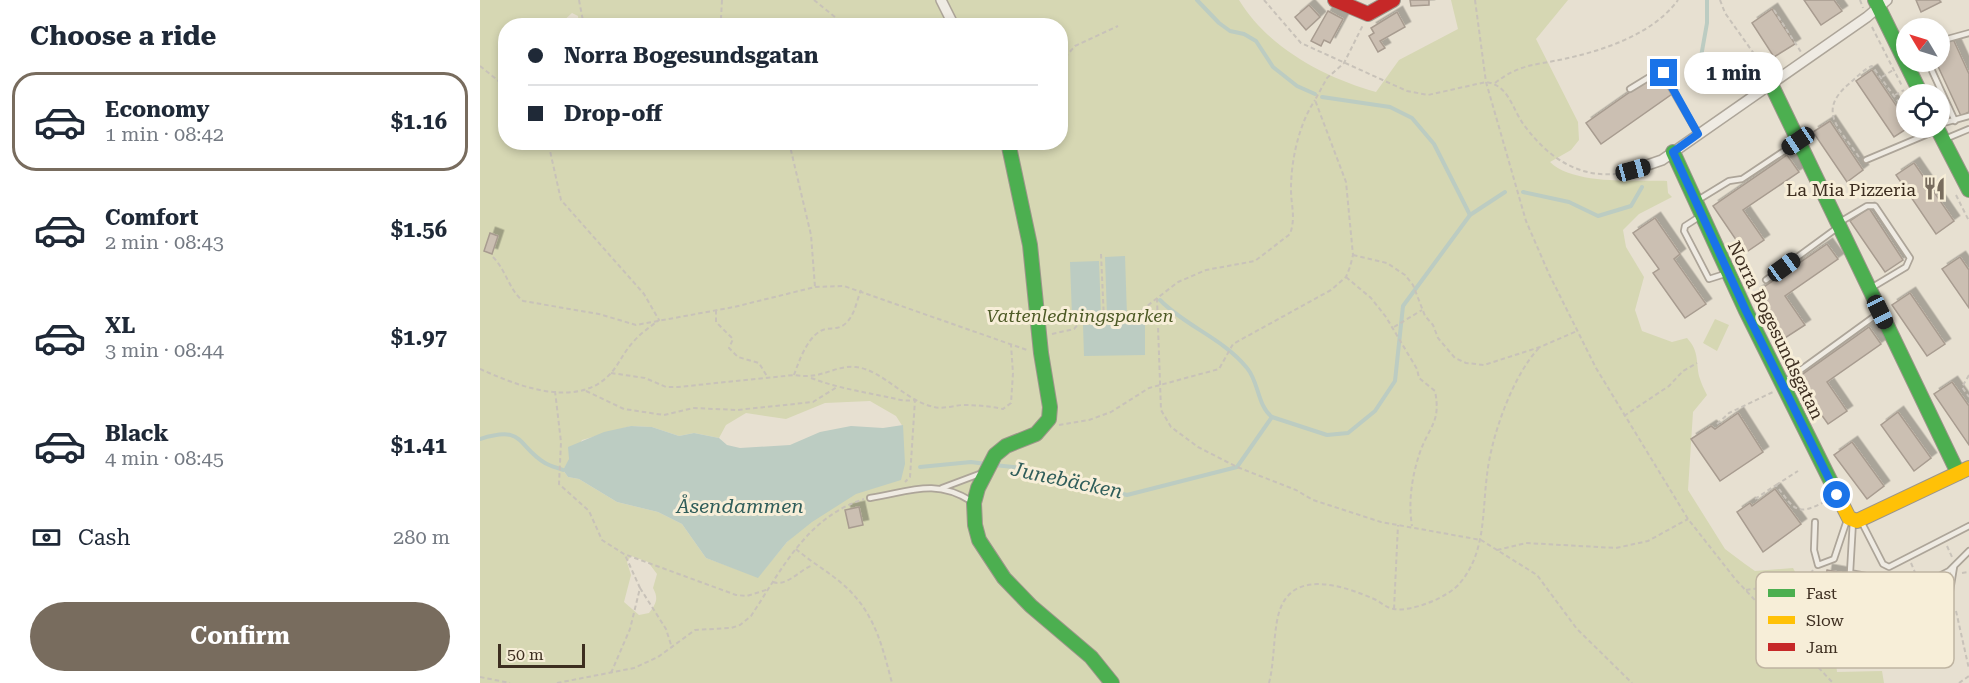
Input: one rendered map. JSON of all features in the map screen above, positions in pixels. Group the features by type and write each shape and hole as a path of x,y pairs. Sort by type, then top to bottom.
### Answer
{"street":[{"path":"940,0 950,18"},
{"path":"1335,0 1368,14 1393,0"},
{"path":"1633,170 1649,165 1673,152 1877,6 1916,84"},
{"path":"1772,83 1880,312 1964,471 1854,520"},
{"path":"1943,138 1969,190"},
{"path":"1010,150 1030,245 1041,353 1050,407 1049,419 1044,426 1025,440 1000,450 985,472 974,503 979,540 1004,578 1031,606 1091,657 1112,683"},
{"name":"Norra Bogesundsgatan","path":"1673,152 1782,385 1837,495 1854,520"}],"lane":[{"path":"1950,36 1969,33"},
{"path":"1630,89 1661,70 1698,134"},
{"path":"1933,72 1955,121"},
{"path":"1950,124 1969,116"},
{"path":"1950,130 1969,129"},
{"path":"1866,160 1920,138"},
{"path":"1695,201 1729,181 1742,179 1798,141"},
{"path":"1766,280 1838,225 1867,206 1875,206 1910,258 1906,267 1869,289"},
{"path":"1702,215 1689,222 1684,231 1709,279 1728,273"},
{"path":"1782,385 1880,312"},
{"path":"870,498 910,489 942,488 985,472"},
{"path":"942,488 974,503"},
{"path":"1854,520 1885,566 1889,567 1969,526"},
{"path":"1815,522 1814,550 1818,565 1834,559 1840,538 1854,520"},
{"path":"1850,572 1854,520"},
{"path":"1944,572 1955,566 1969,551"},
{"path":"1954,572 1955,566"}],"path":[{"path":"579,0 582,18"},
{"path":"721,18 722,0"},
{"path":"814,0 836,18"},
{"path":"1264,0 1301,43 1391,85 1428,95 1486,82 1495,83 1506,93 1535,138 1569,167 1593,175 1611,175 1633,170"},
{"path":"1475,0 1486,82 1526,221 1577,331 1624,416 1688,519 1756,601"},
{"path":"1495,83 1511,70 1622,43 1671,9 1678,0"},
{"path":"1720,0 1725,14 1772,83"},
{"path":"1860,0 1877,6 1893,70 1901,84"},
{"path":"1774,10 1806,59"},
{"path":"1040,336 1074,329 1080,321 1129,320 1178,282 1206,270 1255,261 1290,234 1294,212 1291,180 1304,120 1327,78 1344,63 1368,14"},
{"path":"1068,54 1075,46 1118,26"},
{"path":"480,66 498,81"},
{"path":"1866,160 1860,159 1834,122 1832,101 1839,91 1869,67 1876,68 1895,95"},
{"path":"1882,77 1893,70"},
{"path":"1044,426 1089,420 1111,412 1149,388 1160,387 1219,369 1233,344 1331,290 1346,277 1353,255 1346,182 1315,100"},
{"path":"550,150 561,200 644,294 658,320"},
{"path":"791,150 811,235 815,287"},
{"path":"1101,254 1104,320"},
{"path":"1353,255 1394,267 1413,285 1422,310 1455,358 1466,363 1484,365 1540,347 1577,331"},
{"path":"494,257 507,274 517,297 523,301 599,314 636,325 716,310 815,287 844,286 861,290 903,308 1011,345 1041,353"},
{"path":"1346,277 1371,298 1398,335 1419,378 1435,391 1438,417 1420,452 1414,477 1409,507 1412,526"},
{"path":"1736,290 1756,279 1766,280"},
{"path":"794,375 806,348 814,338 822,331 835,329 849,321 861,290"},
{"path":"1157,298 1161,411 1171,427 1198,447 1237,467 1296,490 1313,500 1398,525 1481,540 1537,575 1577,629 1632,683"},
{"path":"716,310 716,322 734,339 729,348 738,357 759,363 768,378"},
{"path":"1393,328 1422,310"},
{"path":"586,391 611,373 633,341 658,320"},
{"path":"811,378 843,367 858,367 870,370 915,400 935,407 978,405 1003,409 1011,404 1013,393 1011,345"},
{"path":"1269,683 1281,607 1292,592 1312,583 1333,585 1374,599 1394,609 1440,599 1459,585 1481,540 1492,447 1518,377 1527,360 1540,347"},
{"path":"1624,416 1670,386 1683,372 1697,363"},
{"path":"480,369 508,382 555,391 586,391 600,400 624,409 664,415 693,408 747,409 813,402 837,387"},
{"path":"611,373 645,378 666,387 700,387 718,381 794,375 902,402 915,400"},
{"path":"1969,375 1962,387 1969,397"},
{"path":"1717,424 1729,413 1782,385"},
{"path":"555,391 561,454 560,484 589,512 602,540 624,554 736,595 747,596 769,589"},
{"path":"899,485 910,477 915,400"},
{"path":"1755,499 1798,471"},
{"path":"1776,485 1793,508 1803,512 1837,495"},
{"path":"558,683 634,668 672,648 695,630 719,630 740,625 751,616 796,549 824,518 838,509 870,498"},
{"path":"1497,550 1526,543 1616,548 1648,541 1688,519"},
{"path":"1394,609 1398,525"},
{"path":"1944,540 1955,566"},
{"path":"796,549 851,592 873,623 883,644 892,683"},
{"path":"624,554 640,588 666,629 672,648"},
{"path":"1909,558 1916,572"},
{"path":"772,582 780,584 786,582 800,570 813,564"},
{"path":"1812,572 1818,565"},
{"path":"611,673 630,629 640,588"},
{"path":"1746,590 1756,589"},
{"path":"1954,607 1969,669"},
{"path":"1819,668 1833,683"},
{"path":"1959,683 1969,676"},
{"path":"480,677 510,683"}],"green space":[{"name":"Vattenledningsparken","path":"480,0 1239,0 1265,33 1299,59 1337,78 1376,92 1399,60 1458,29 1451,0 1568,0 1536,39 1578,122 1579,140 1571,150 1550,162 1573,175 1589,178 1667,181 1668,193 1672,197 1639,214 1623,230 1626,247 1644,277 1635,310 1642,331 1672,342 1687,338 1695,352 1699,376 1707,395 1693,412 1688,490 1725,549 1755,571 1793,568 1795,572 1756,572 1756,668 1837,668 1837,672 1882,671 1884,683 480,683","holes":["870,401 896,416 903,427 787,542 758,577 706,558 682,524 658,512 617,502 579,479 568,477 563,470 582,440 631,426 652,427 679,436 694,433 719,438 726,425 746,413 786,419 825,403","631,556 648,562 657,574 653,588 656,601 649,613 639,615 624,602 631,575 627,562"]},
{"path":"1715,319 1729,325 1717,351 1703,343"}],"water":[{"path":"1125,256 1127,316 1107,317 1105,257"},
{"path":"1099,261 1101,315 1072,316 1070,262"},
{"path":"1145,323 1145,355 1084,356 1083,325"},
{"name":"Åsendammen","path":"903,425 905,464 901,480 856,494 812,522 787,542 758,578 706,558 682,524 658,512 617,502 579,479 568,477 563,470 569,459 568,447 604,432 631,426 652,427 679,436 694,433 719,438 727,445 740,448 790,445 820,432 851,426 883,428"}],"building":[{"path":"1410,0 1429,0 1429,5 1411,6"},
{"path":"1804,0 1834,0 1842,11 1821,25"},
{"path":"1916,0 1939,0 1941,2 1921,12"},
{"path":"1309,5 1320,17 1306,30 1295,17"},
{"path":"1772,9 1795,44 1774,57 1752,23"},
{"path":"1328,11 1343,19 1330,43 1324,40 1321,46 1311,41"},
{"path":"1397,12 1405,27 1380,41 1385,48 1378,52 1369,36 1374,33 1371,28"},
{"path":"1953,39 1969,74 1969,112 1961,116 1950,92 1950,84 1946,84 1941,72 1950,72 1950,41"},
{"path":"1872,70 1896,105 1896,136 1894,137 1856,81"},
{"path":"1657,73 1672,94 1601,144 1586,123"},
{"path":"1830,121 1863,170 1847,182 1813,132"},
{"path":"1787,155 1799,172 1743,210 1764,240 1745,253 1713,206"},
{"path":"1914,163 1954,221 1936,234 1896,175"},
{"path":"1869,208 1903,260 1885,272 1850,221"},
{"path":"1655,218 1680,254 1674,259 1706,304 1685,318 1653,273 1659,269 1633,233"},
{"path":"490,233 498,236 492,254 484,251"},
{"path":"1827,244 1838,259 1785,296 1805,325 1785,338 1755,293"},
{"path":"1960,257 1969,270 1969,308 1942,269"},
{"path":"1910,293 1945,344 1927,356 1892,305"},
{"path":"1869,327 1881,344 1827,382 1847,411 1828,424 1796,379"},
{"path":"1952,382 1969,406 1969,445 1934,394"},
{"path":"1898,412 1931,458 1914,471 1881,425"},
{"path":"1738,413 1763,452 1720,481 1691,439 1711,426 1715,429"},
{"path":"1852,442 1884,486 1867,499 1834,455"},
{"path":"1775,489 1801,524 1763,552 1737,512 1750,503 1752,506"},
{"path":"859,507 863,525 849,528 845,510"}],"waterway":[{"path":"1197,0 1230,31 1244,34 1256,41 1273,67 1297,86 1315,94"},
{"name":"Junebäcken","path":"1696,85 1707,23 1707,0"},
{"path":"1322,97 1390,107 1412,118 1434,144 1470,215"},
{"name":"Junebäcken","path":"1523,192 1569,202 1598,216 1631,206 1642,187"},
{"name":"Junebäcken","path":"994,465 1031,469 1127,495 1237,467 1272,417 1327,435 1348,433 1375,411 1395,381 1403,306 1470,215 1505,192"},
{"path":"1160,300 1181,318 1238,358 1251,374 1263,406 1272,417"},
{"path":"480,439 505,434 513,436 545,463 563,470"},
{"name":"Junebäcken","path":"920,467 971,462 986,464"}],"traffic: fast":[{"path":"1875,0 1916,84"},
{"path":"1771,84 1958,473"},
{"path":"1942,138 1969,190"},
{"path":"1010,150 1030,245 1041,353 1050,407 1049,419 1036,434 1006,446 995,455 978,488 974,503 975,525 979,540 1004,578 1031,606 1091,657 1112,683"},
{"path":"1673,152 1746,311 1837,494"}],"traffic: slow":[{"path":"1837,494 1849,518 1857,521 1969,468"}],"traffic: jam":[{"path":"1335,0 1368,14 1393,0"}],"place":[{"name":"La Mia Pizzeria","path":"1934,189"}],"route":[{"path":"1664,73 1698,134 1673,152 1746,311 1837,495"}]}
